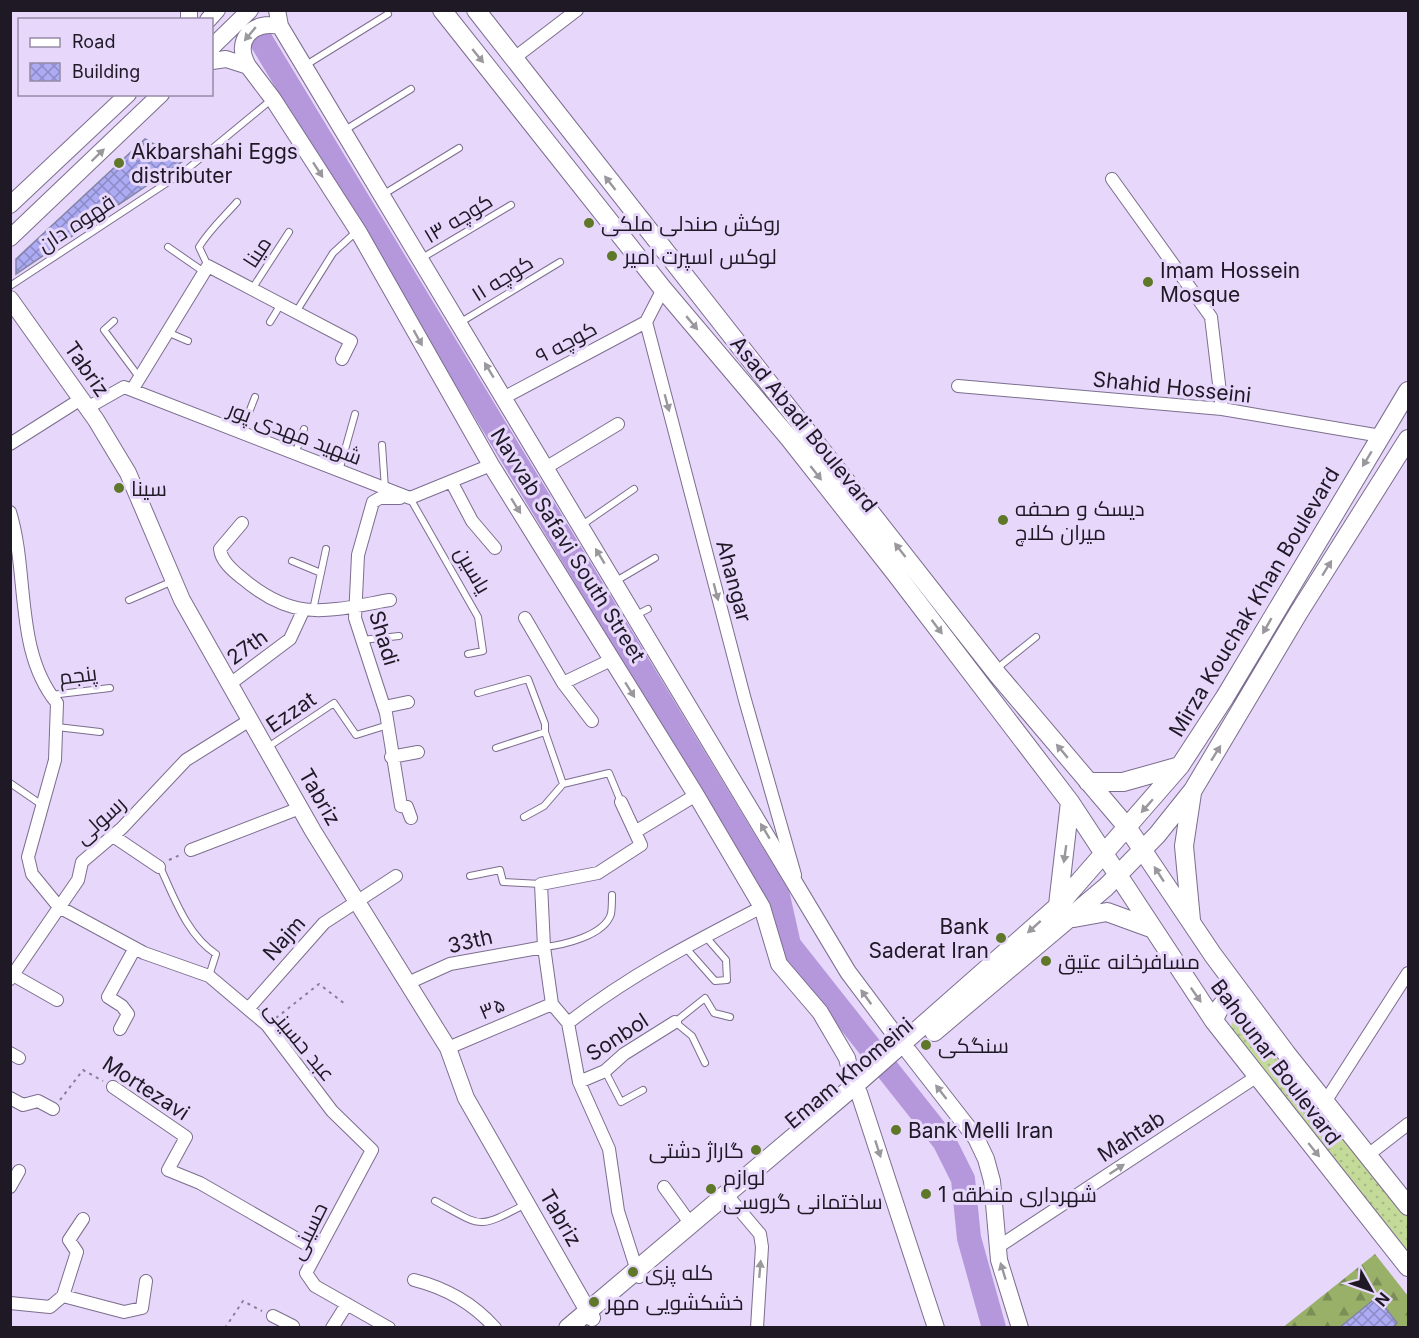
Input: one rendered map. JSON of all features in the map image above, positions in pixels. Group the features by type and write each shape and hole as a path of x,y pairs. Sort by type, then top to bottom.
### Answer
{"main road":[{"path":"213,46 250,10"},
{"name":"Asad Abadi Boulevard","path":"442,10 663,289 789,438 897,574 1070,802 1117,876"},
{"name":"Asad Abadi Boulevard","path":"476,10 995,670 1127,827"},
{"path":"248,66 242,55 242,44 248,33 257,26 279,18"},
{"name":"Navvab Safavi South Street","path":"279,18 616,582 642,612 848,972 902,1051 969,1129 986,1159 992,1181 999,1260 1020,1328"},
{"path":"213,61 226,59 248,66"},
{"name":"Navvab Safavi South Street","path":"248,66 273,99 358,231 491,465 696,795 762,907 779,964 820,1012 847,1058 860,1086 936,1328"},
{"path":"10,205 126,96"},
{"path":"10,238 159,96"},
{"path":"61,159 57,169 60,175 66,177 77,175"},
{"path":"32,186 45,185 51,192 51,200"},
{"path":"607,218 626,203"},
{"name":"Tabriz","path":"10,299 84,404 128,473 174,581 300,808 448,1048 466,1098 526,1203 587,1319"},
{"name":"Mirza Kouchak Khan Boulevard","path":"1103,854 1180,766 1226,697 1408,391"},
{"path":"1143,850 1193,790 1299,612 1405,450"},
{"path":"1226,697 1232,706 1245,705"},
{"path":"1088,782 1123,782 1180,766"},
{"path":"1191,922 1185,846 1193,790"},
{"path":"1070,802 1063,913 1107,912 1152,928"},
{"name":"Bahounar Boulevard","path":"1127,827 1243,996 1408,1206"},
{"name":"Emam Khomeini","path":"568,1328 587,1319 1063,913 1117,876 1143,850"},
{"name":"Emam Khomeini","path":"1063,913 1103,854"},
{"name":"Bahounar Boulevard","path":"1117,876 1214,1020 1256,1077 1408,1267"},
{"path":"1214,1020 1224,1002 1233,997 1243,996"},
{"name":"Emam Khomeini","path":"638,1274 690,1223 728,1197"}],"street":[{"path":"513,59 577,10"},
{"path":"1112,179 1211,317 1222,410"},
{"path":"10,444 84,404 124,387 132,390 206,269 252,289 351,341 342,359"},
{"path":"646,321 663,289"},
{"name":"کوچه ۹","path":"505,397 646,321"},
{"name":"Ahangar","path":"646,321 745,700 798,885"},
{"name":"Shahid Hosseini","path":"958,386 1222,410 1381,436"},
{"name":"شهید مهدی پور","path":"132,390 410,498"},
{"path":"547,467 618,424"},
{"path":"410,498 452,483 491,465"},
{"path":"452,483 472,521 495,548"},
{"name":"Shadi","path":"410,498 380,498 373,502 358,555 354,606 355,618 384,707 401,806 407,807 411,818"},
{"path":"10,512 18,536 28,632 36,666 57,703 55,760 28,857 32,874 59,907"},
{"path":"242,523 220,549 221,556 234,572 264,596 308,610 390,600"},
{"name":"27th","path":"230,684 290,639 308,610"},
{"path":"525,618 563,683 592,721"},
{"path":"563,683 611,660"},
{"path":"384,707 408,702"},
{"name":"رسولی","path":"12,977 78,880 82,862 113,836 186,760 250,720"},
{"path":"392,757 418,753"},
{"path":"635,831 696,795"},
{"path":"621,802 641,845 598,873 541,884 544,946 552,1004 568,1023 579,1082 609,1149 618,1211 638,1274"},
{"path":"191,850 300,808"},
{"path":"113,836 159,867"},
{"name":"Najm","path":"248,1009 324,923 396,876"},
{"name":"عبد حسینی","path":"59,907 135,948 209,976 267,1025 332,1111 372,1150"},
{"path":"568,1023 612,989 705,936 762,907"},
{"name":"33th","path":"408,983 450,964 544,946"},
{"path":"120,1029 129,1014 122,1006 108,997 135,948"},
{"path":"1325,1102 1408,973"},
{"path":"12,977 57,1000"},
{"name":"۳۵","path":"448,1048 552,1004"},
{"name":"Sonbol","path":"579,1082 605,1071 624,1054 675,1022"},
{"name":"Mahtab","path":"998,1247 1256,1077"},
{"name":"Mortezavi","path":"113,1087 186,1137 168,1170 200,1183 318,1251"},
{"path":"10,1098 23,1105 39,1101 53,1109"},
{"path":"1368,1155 1408,1124"},
{"name":"حسینی","path":"372,1150 306,1273 315,1286 388,1328"},
{"path":"10,1187 19,1171"},
{"path":"664,1187 690,1223"},
{"path":"728,1197 760,1234 762,1247 757,1328"},
{"path":"10,1303 50,1307 63,1296 77,1252 69,1240 83,1219"},
{"path":"414,1280 453,1294 483,1315 495,1328"},
{"path":"63,1296 124,1312 142,1308 146,1281"},
{"path":"333,1328 347,1304"},
{"path":"273,1316 294,1327"}],"lane":[{"path":"306,65 388,14"},
{"path":"345,130 411,89"},
{"name":"قهوه دان","path":"10,286 185,171 273,99"},
{"path":"383,194 459,148"},
{"path":"206,269 199,247 211,227 217,225 237,202"},
{"name":"کوچه ۱۳","path":"422,259 511,205"},
{"path":"296,312 333,253 358,231"},
{"name":"مینا","path":"252,289 289,232"},
{"path":"168,247 206,269"},
{"name":"کوچه ۱۱","path":"460,323 560,262"},
{"path":"270,322 281,304"},
{"path":"114,321 104,330 140,378"},
{"path":"167,332 189,341"},
{"path":"241,433 255,397"},
{"path":"338,471 355,414"},
{"path":"295,455 304,429"},
{"path":"382,445 386,489"},
{"path":"582,525 634,489"},
{"name":"یاسین","path":"410,498 478,617 483,651 468,654"},
{"path":"308,610 321,573 326,549"},
{"path":"616,582 655,558"},
{"path":"292,561 321,573"},
{"path":"129,600 174,581"},
{"path":"362,640 399,636"},
{"path":"995,670 1036,637"},
{"path":"478,693 528,680 545,724 544,732 563,784"},
{"name":"پنجم","path":"51,695 110,688"},
{"name":"Ezzat","path":"267,749 334,702 356,735 388,725"},
{"path":"57,727 100,732"},
{"path":"496,748 544,732"},
{"path":"524,817 544,806 563,784 609,773 621,802"},
{"path":"10,783 42,806"},
{"path":"159,867 191,927 208,949 216,954 209,976"},
{"path":"470,876 500,870 503,882 541,884"},
{"path":"544,946 572,944 599,927 610,914 612,895"},
{"path":"685,947 715,981 728,980 726,960 705,936"},
{"path":"705,1063 692,1036 675,1022 705,998 714,1013 730,1017"},
{"path":"605,1071 621,1102 644,1090"},
{"path":"435,1201 477,1224 492,1222 526,1203"}],"path":[{"path":"159,867 191,850"},
{"path":"267,1025 319,984 345,1004"},
{"name":"Mortezavi","path":"53,1109 83,1070 113,1087"},
{"path":"225,1328 243,1301 273,1316"}],"green space":[{"path":"1250,1014 1408,1206 1408,1267 1230,1028 1236,1015"},
{"path":"1375,1254 1408,1296 1408,1327 1282,1328"}],"building":[{"path":"145,139 183,161 16,274 16,259"},
{"path":"1377,1297 1397,1323 1392,1328 1339,1328"}],"waterway":[{"path":"259,37 778,896 789,945 944,1141 963,1179 969,1238 994,1328"}],"place":[{"name":"Akbarshahi Eggs distributer","path":"119,163"},
{"name":"روکش صندلی ملکی","path":"589,223"},
{"name":"لوکس اسپرت امیر","path":"612,256"},
{"name":"Imam Hossein Mosque","path":"1148,282"},
{"name":"سینا","path":"119,488"},
{"name":"دیسک و صحفه میران کلاچ","path":"1003,520"},
{"name":"Bank Saderat Iran","path":"1001,938"},
{"name":"مسافرخانه عتیق","path":"1046,961"},
{"name":"سنگکی","path":"926,1045"},
{"name":"Bank Melli Iran","path":"896,1130"},
{"name":"گاراژ دشتی","path":"756,1150"},
{"name":"لوازم ساختمانی گروسی","path":"711,1189"},
{"name":"شهرداری منطقه 1","path":"926,1194"},
{"name":"کله پزی","path":"633,1272"},
{"name":"خشکشویی مهر","path":"594,1302"}]}
